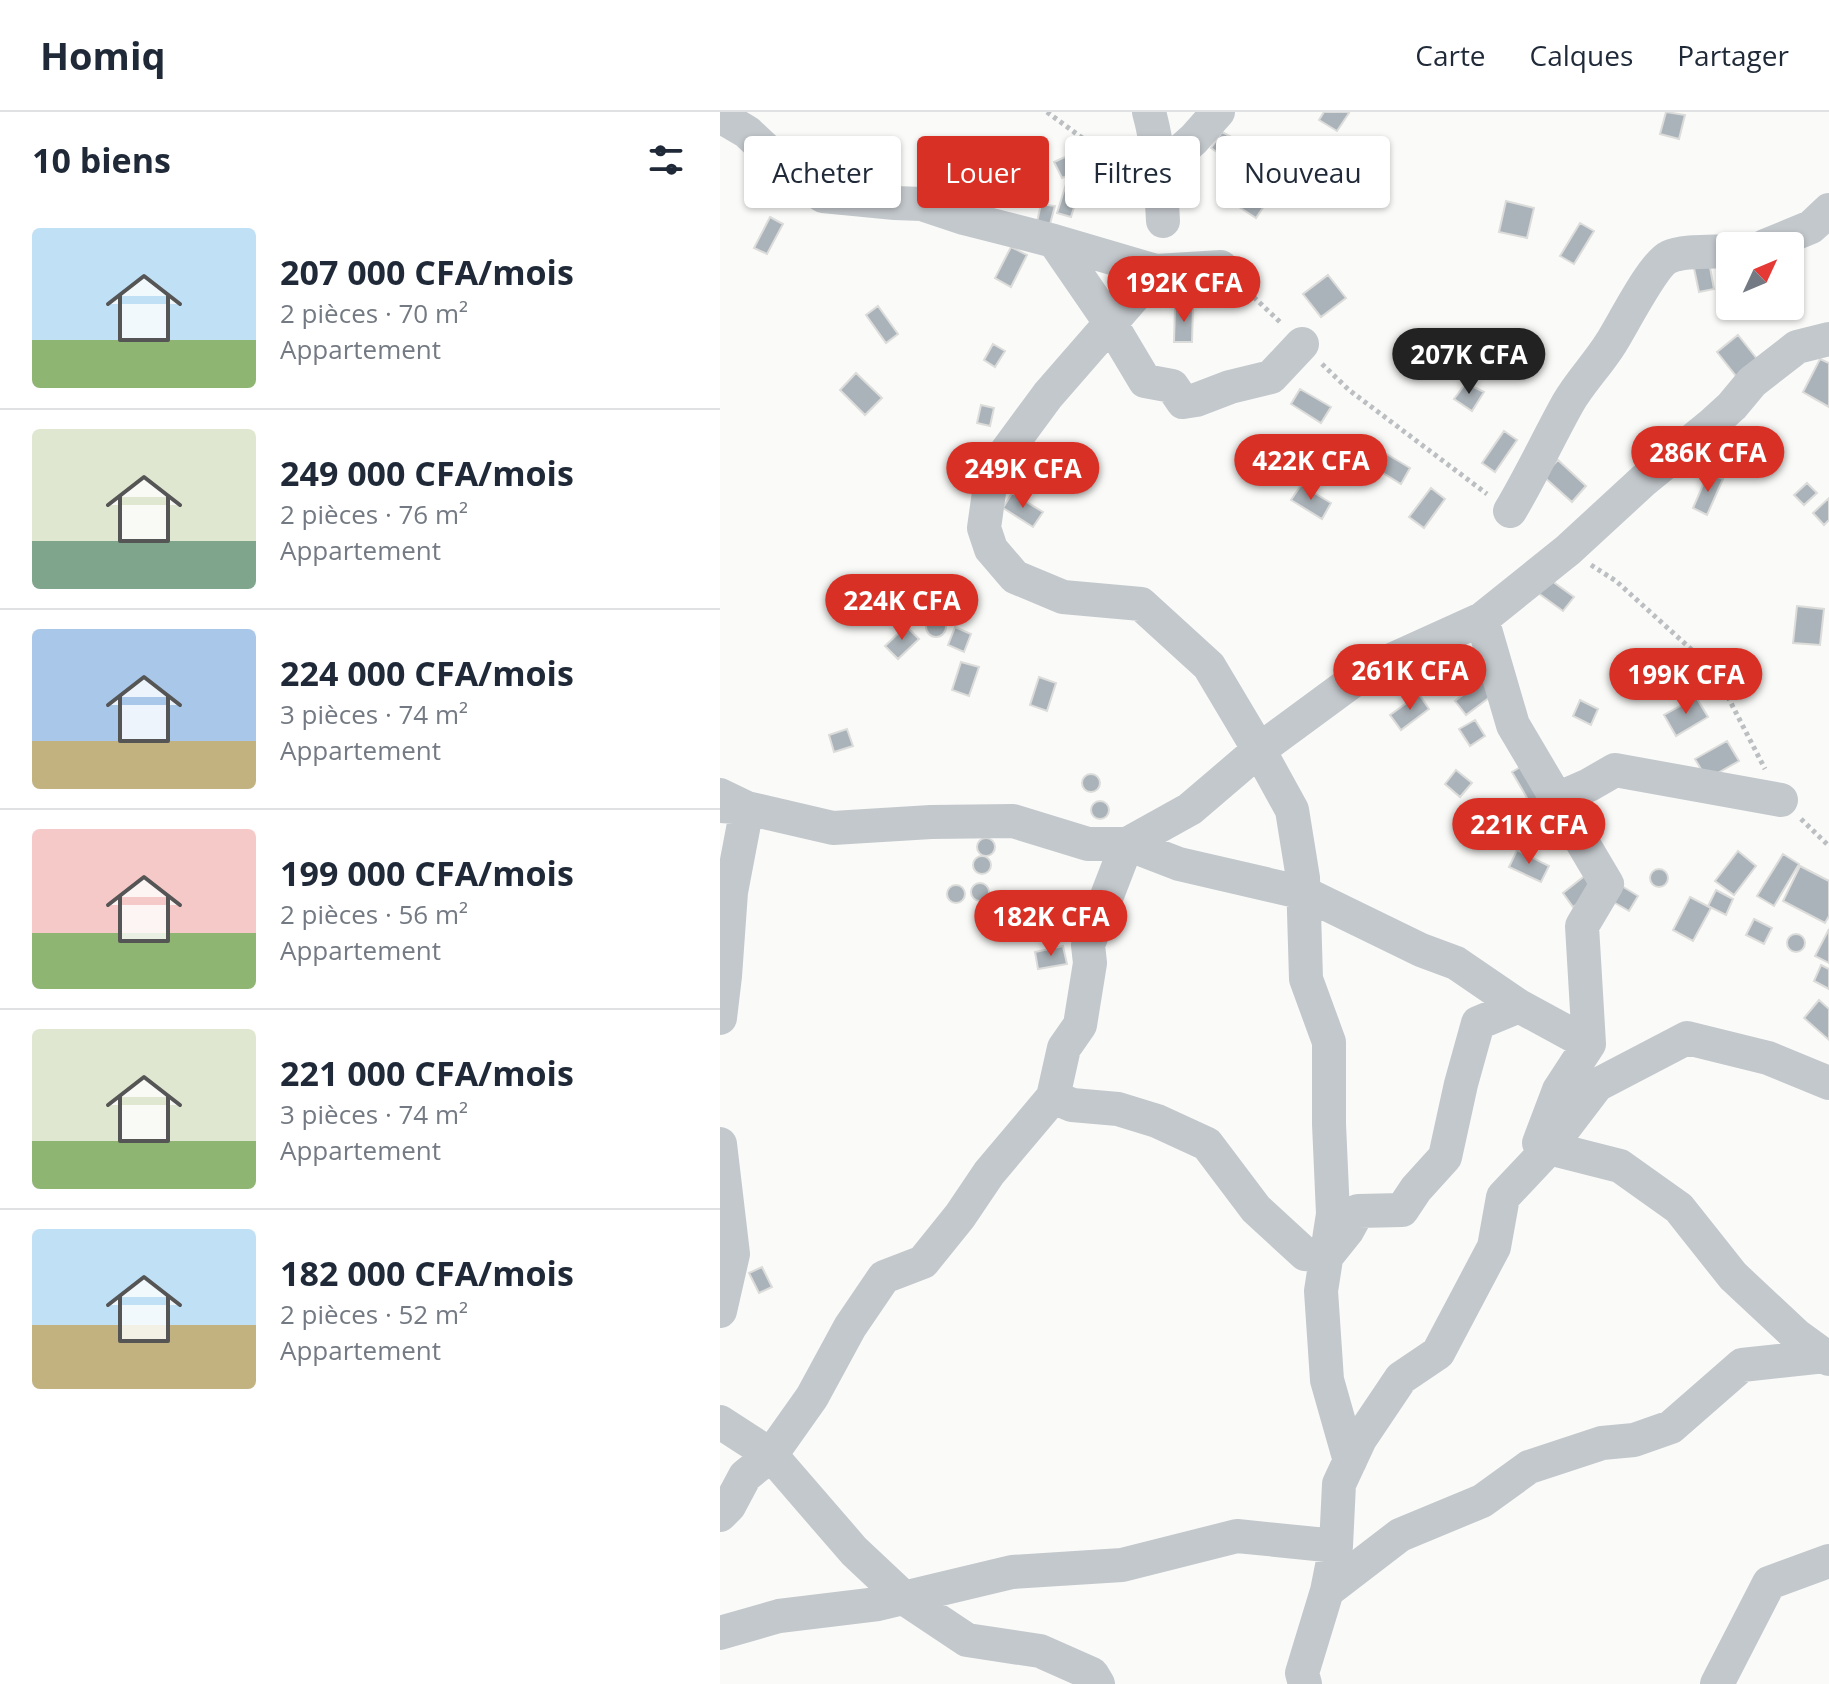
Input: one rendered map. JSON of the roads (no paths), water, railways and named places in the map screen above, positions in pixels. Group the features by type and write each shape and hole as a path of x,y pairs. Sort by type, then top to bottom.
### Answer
{"street":[{"path":"1149,112 1155,136"},
{"path":"1197,136 1218,112"},
{"path":"720,116 747,132 794,176 823,196 922,204 1156,271 1221,267"},
{"path":"1162,208 1163,221"},
{"path":"1799,232 1811,227 1829,210"},
{"path":"1054,241 1111,324 1145,381 1172,386 1183,402 1271,377 1302,344"},
{"path":"1510,511 1531,477 1569,400 1610,344 1658,267 1668,257 1716,251"},
{"path":"1156,271 1048,395 992,471 984,528 991,549 1015,577 1063,597 1141,604 1209,666 1292,810 1303,878 1306,979 1329,1042 1333,1214 1321,1291 1327,1380 1350,1461"},
{"path":"720,1515 729,1506 745,1476 771,1455 812,1397 850,1327 884,1277 923,1262 989,1173 1053,1097 1064,1048 1080,1025 1090,963 1088,945 1127,844 1190,809 1259,750 1365,672 1482,619 1568,550 1644,480 1710,426 1752,382 1797,347 1829,339"},
{"path":"1482,619 1513,725 1607,884 1582,926 1589,1044 1559,1090 1539,1141 1540,1157"},
{"path":"1557,799 1615,770 1781,800"},
{"path":"720,1018 731,892 729,803 833,828 1013,821 1088,844 1127,844 1179,864 1304,893 1421,950 1456,963 1519,1006 1589,1044"},
{"path":"1327,1256 1358,1211 1402,1210 1445,1157 1478,1023 1519,1006"},
{"path":"1305,1684 1302,1673 1327,1591 1336,1546 1339,1484 1360,1439 1401,1378 1438,1353 1494,1247 1503,1197 1540,1157 1597,1085 1687,1038 1768,1058 1829,1083"},
{"path":"1053,1097 1072,1105 1118,1109 1157,1121 1207,1144 1256,1209 1305,1254 1327,1256"},
{"path":"720,1144 733,1254 720,1311"},
{"path":"1540,1157 1620,1166 1679,1208 1733,1276 1796,1335 1827,1357"},
{"path":"1327,1591 1400,1535 1482,1501 1529,1467 1602,1443 1634,1440 1671,1427 1742,1365 1827,1357"},
{"path":"720,1422 771,1455 854,1551 904,1598 967,1640 1040,1651 1092,1674 1098,1684"},
{"path":"720,1633 779,1616 878,1604 1012,1572 1122,1565 1237,1536 1336,1546"},
{"path":"1717,1684 1769,1583 1829,1561"}]}
